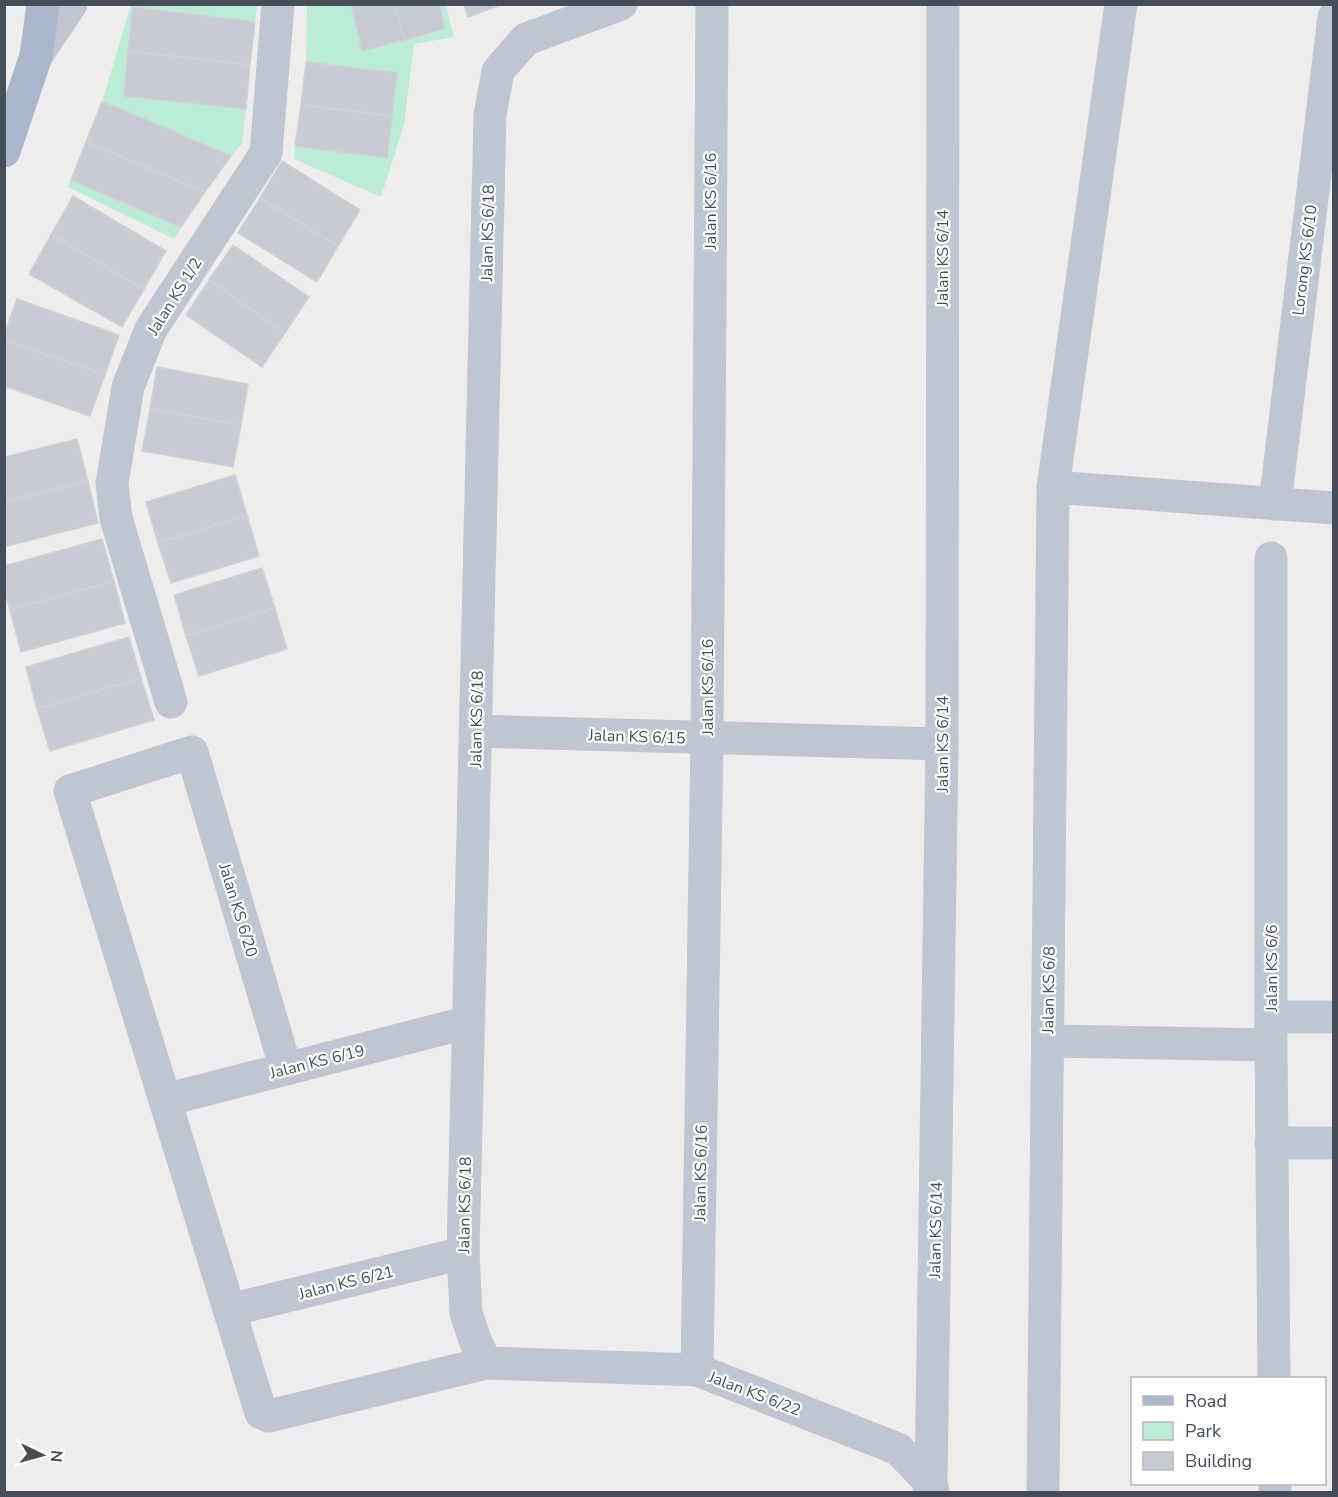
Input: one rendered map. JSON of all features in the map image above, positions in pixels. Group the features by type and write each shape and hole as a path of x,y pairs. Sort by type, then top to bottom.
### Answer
{"main road":[{"path":"4,151 36,56 43,4"}],"street":[{"path":"36,56 71,4"},
{"name":"Jalan KS 1/2","path":"171,702 116,518 112,483 128,387 151,329 266,153 278,4"},
{"name":"Jalan KS 6/18","path":"486,1363 475,1340 466,1312 463,1253 490,115 498,71 526,39 621,4"},
{"name":"Jalan KS 6/16","path":"697,1370 707,738 712,4"},
{"name":"Jalan KS 6/14","path":"931,1489 942,744 942,4"},
{"name":"Jalan KS 6/8","path":"1043,1492 1053,487 1121,4"},
{"name":"Lorong KS 6/10","path":"1275,504 1334,17"},
{"path":"1053,487 1334,508"},
{"name":"Jalan KS 6/6","path":"1271,558 1274,1377"},
{"name":"Jalan KS 6/15","path":"475,731 942,744"},
{"name":"Jalan KS 6/20","path":"165,1100 70,791 192,752 286,1069"},
{"path":"1048,1041 1271,1031 1334,1017"},
{"name":"Jalan KS 6/19","path":"165,1100 469,1022"},
{"path":"165,1100 228,1310"},
{"path":"1272,1143 1334,1143"},
{"name":"Jalan KS 6/21","path":"228,1310 463,1253"},
{"name":"Jalan KS 6/22","path":"228,1310 261,1413 269,1416 486,1363 697,1370 898,1449 931,1489"}],"green space":[{"path":"131,5 257,5 255,22 133,8 124,96 246,109 242,143 231,156 102,102"},
{"path":"307,5 351,5 362,51 445,30 439,5 446,5 454,37 414,44 404,125 381,197 294,159 295,146 387,158 397,74 306,62"},
{"path":"71,180 181,227 174,239 68,187"}],"building":[{"path":"351,4 395,4 404,40 362,51"},
{"path":"395,4 439,4 445,29 404,40"},
{"path":"464,4 503,4 468,17"},
{"path":"133,7 255,22 250,65 128,51"},
{"path":"128,51 250,65 246,109 124,96"},
{"path":"306,62 397,73 392,116 301,105"},
{"path":"102,102 231,156 205,192 86,142"},
{"path":"301,105 392,116 387,158 295,146"},
{"path":"86,142 205,192 181,227 71,180"},
{"path":"282,161 360,210 338,246 260,198"},
{"path":"73,196 166,251 144,289 51,235"},
{"path":"260,198 338,246 317,282 238,233"},
{"path":"51,235 144,289 122,327 29,274"},
{"path":"233,245 309,297 285,333 209,280"},
{"path":"209,280 285,333 262,367 186,315"},
{"path":"17,299 119,335 105,375 4,340"},
{"path":"4,340 105,375 90,416 4,386"},
{"path":"157,367 248,384 241,425 150,409"},
{"path":"150,409 241,425 233,467 142,451"},
{"path":"77,439 88,481 4,502 4,457"},
{"path":"235,475 247,515 158,543 146,502"},
{"path":"88,481 98,523 4,547 4,502"},
{"path":"247,515 259,556 171,583 158,543"},
{"path":"102,539 114,581 10,610 4,591 4,566"},
{"path":"262,568 275,608 186,636 174,595"},
{"path":"114,581 125,623 21,652 10,610"},
{"path":"275,608 287,649 199,676 186,636"},
{"path":"129,637 141,678 37,709 26,667"},
{"path":"141,678 154,720 50,751 37,709"}]}
